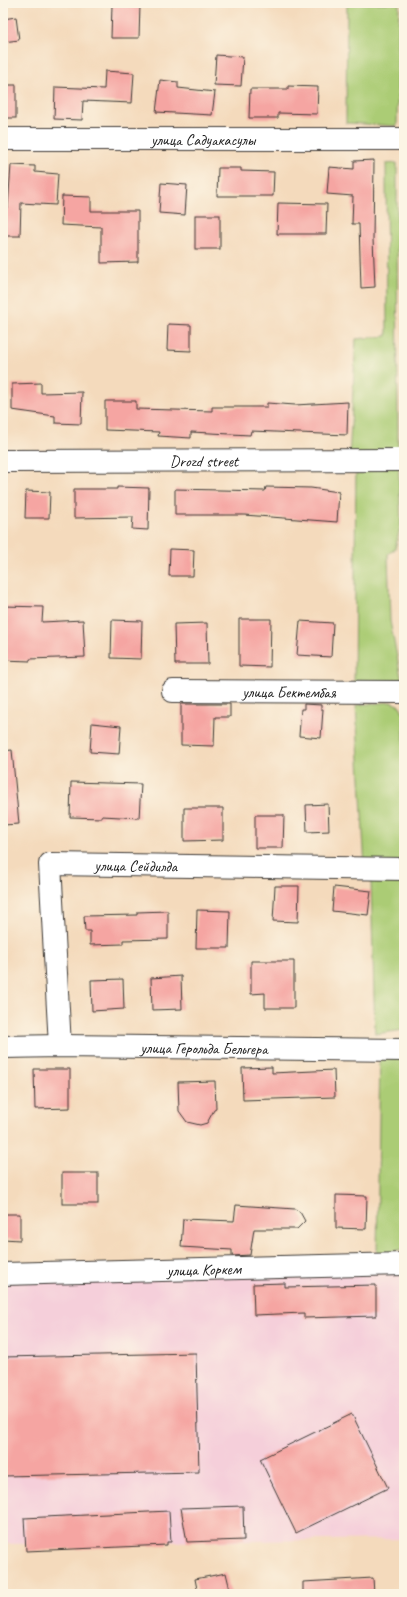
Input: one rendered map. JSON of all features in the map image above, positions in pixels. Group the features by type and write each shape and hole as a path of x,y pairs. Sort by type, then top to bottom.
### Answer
{"street":[{"name":"улица Садуакасулы","path":"3,139 404,139"},
{"name":"Drozd street","path":"3,461 404,460"},
{"name":"улица Бектембая","path":"173,691 404,692"},
{"name":"улица Сейдилда","path":"60,1046 50,864 404,869"},
{"name":"улица Герольда Бельгера","path":"3,1047 60,1046 404,1050"},
{"name":"улица Коркем","path":"3,1274 404,1264"}],"shaded area":[{"path":"404,1264 404,1539 3,1544 3,1282"}],"green space":[{"path":"347,3 399,3 397,126 346,123"},
{"path":"397,163 398,459 401,523 395,549 388,554 390,621 401,677 400,692 354,692 356,460 349,459 356,339 387,336 386,164"},
{"path":"391,702 400,706 404,714 404,869 365,869 356,705"},
{"path":"371,880 404,882 404,1030 375,1034"},
{"path":"380,1050 404,1050 404,1249 377,1255"}],"building":[{"path":"112,5 140,5 139,38 111,38"},
{"path":"16,17 19,40 3,42 3,19"},
{"path":"216,55 243,57 241,86 214,85"},
{"path":"105,71 134,73 132,103 83,101 82,120 54,119 55,87 104,89"},
{"path":"160,80 178,82 178,88 215,92 212,115 156,112"},
{"path":"3,85 16,85 16,118 3,118"},
{"path":"288,86 318,87 317,114 278,113 278,118 249,118 250,89 288,89"},
{"path":"374,160 373,239 375,287 361,288 359,224 352,224 353,196 327,194 329,167 354,169 354,161"},
{"path":"11,165 35,166 35,172 58,174 56,205 21,203 20,236 3,236 3,207 8,207"},
{"path":"218,168 241,168 241,171 274,172 273,196 217,196"},
{"path":"161,183 187,185 185,215 159,213"},
{"path":"62,196 91,197 91,211 138,211 138,262 101,263 101,227 61,225"},
{"path":"278,203 327,204 326,234 277,234"},
{"path":"195,215 220,215 220,249 195,249"},
{"path":"168,324 191,325 191,351 167,350"},
{"path":"41,383 41,393 82,392 81,424 55,423 55,416 12,410 12,384"},
{"path":"105,401 136,401 136,409 212,411 212,407 267,407 267,403 295,405 348,402 347,435 251,431 250,435 191,432 191,438 158,436 159,432 105,430"},
{"path":"117,487 149,488 148,530 132,529 133,517 74,518 74,489 117,489"},
{"path":"266,487 311,488 339,492 337,522 244,515 175,515 175,489 265,491"},
{"path":"26,491 50,492 49,518 25,518"},
{"path":"170,549 194,550 193,576 169,576"},
{"path":"3,606 43,607 42,622 83,620 85,657 30,659 30,661 3,660"},
{"path":"239,619 271,619 270,667 239,666"},
{"path":"112,620 142,621 141,659 111,658"},
{"path":"300,621 333,623 331,657 297,655"},
{"path":"207,623 208,664 175,664 174,624"},
{"path":"181,704 230,704 230,717 215,717 214,746 181,745"},
{"path":"304,704 321,705 321,709 323,709 321,738 299,736 301,709 304,709"},
{"path":"92,723 121,726 119,754 90,752"},
{"path":"12,750 19,824 3,825 3,751"},
{"path":"71,782 141,784 139,818 102,816 102,818 70,817"},
{"path":"328,804 329,831 307,832 306,805"},
{"path":"184,808 223,808 223,840 184,841"},
{"path":"255,815 284,815 283,848 255,848"},
{"path":"275,886 299,886 298,922 273,921"},
{"path":"334,887 371,891 368,915 332,911"},
{"path":"197,910 230,911 229,948 196,948"},
{"path":"168,911 168,939 123,940 123,944 90,945 90,931 85,931 84,916 137,915 137,912"},
{"path":"251,961 294,961 294,1008 265,1008 265,993 251,994"},
{"path":"181,976 182,1009 152,1010 151,978"},
{"path":"123,979 124,1009 92,1011 91,980"},
{"path":"272,1067 272,1073 334,1070 335,1097 243,1100 242,1068"},
{"path":"34,1069 70,1069 70,1108 35,1109"},
{"path":"215,1081 216,1109 207,1123 200,1125 187,1122 179,1111 178,1082"},
{"path":"62,1173 98,1173 98,1204 62,1204"},
{"path":"336,1195 367,1196 366,1229 336,1228"},
{"path":"236,1205 295,1209 300,1212 305,1221 297,1229 254,1229 250,1255 232,1256 232,1250 181,1247 183,1219 234,1221"},
{"path":"3,1214 20,1214 20,1240 3,1239"},
{"path":"285,1283 285,1287 376,1285 376,1316 304,1318 304,1313 254,1315 253,1284"},
{"path":"196,1353 199,1472 3,1476 3,1357"},
{"path":"352,1414 388,1488 296,1533 260,1459"},
{"path":"243,1506 244,1540 187,1542 181,1508"},
{"path":"169,1511 171,1542 167,1542 167,1545 26,1551 24,1518"},
{"path":"226,1573 231,1594 198,1594 195,1579"},
{"path":"373,1578 374,1594 303,1594 303,1582"}]}
